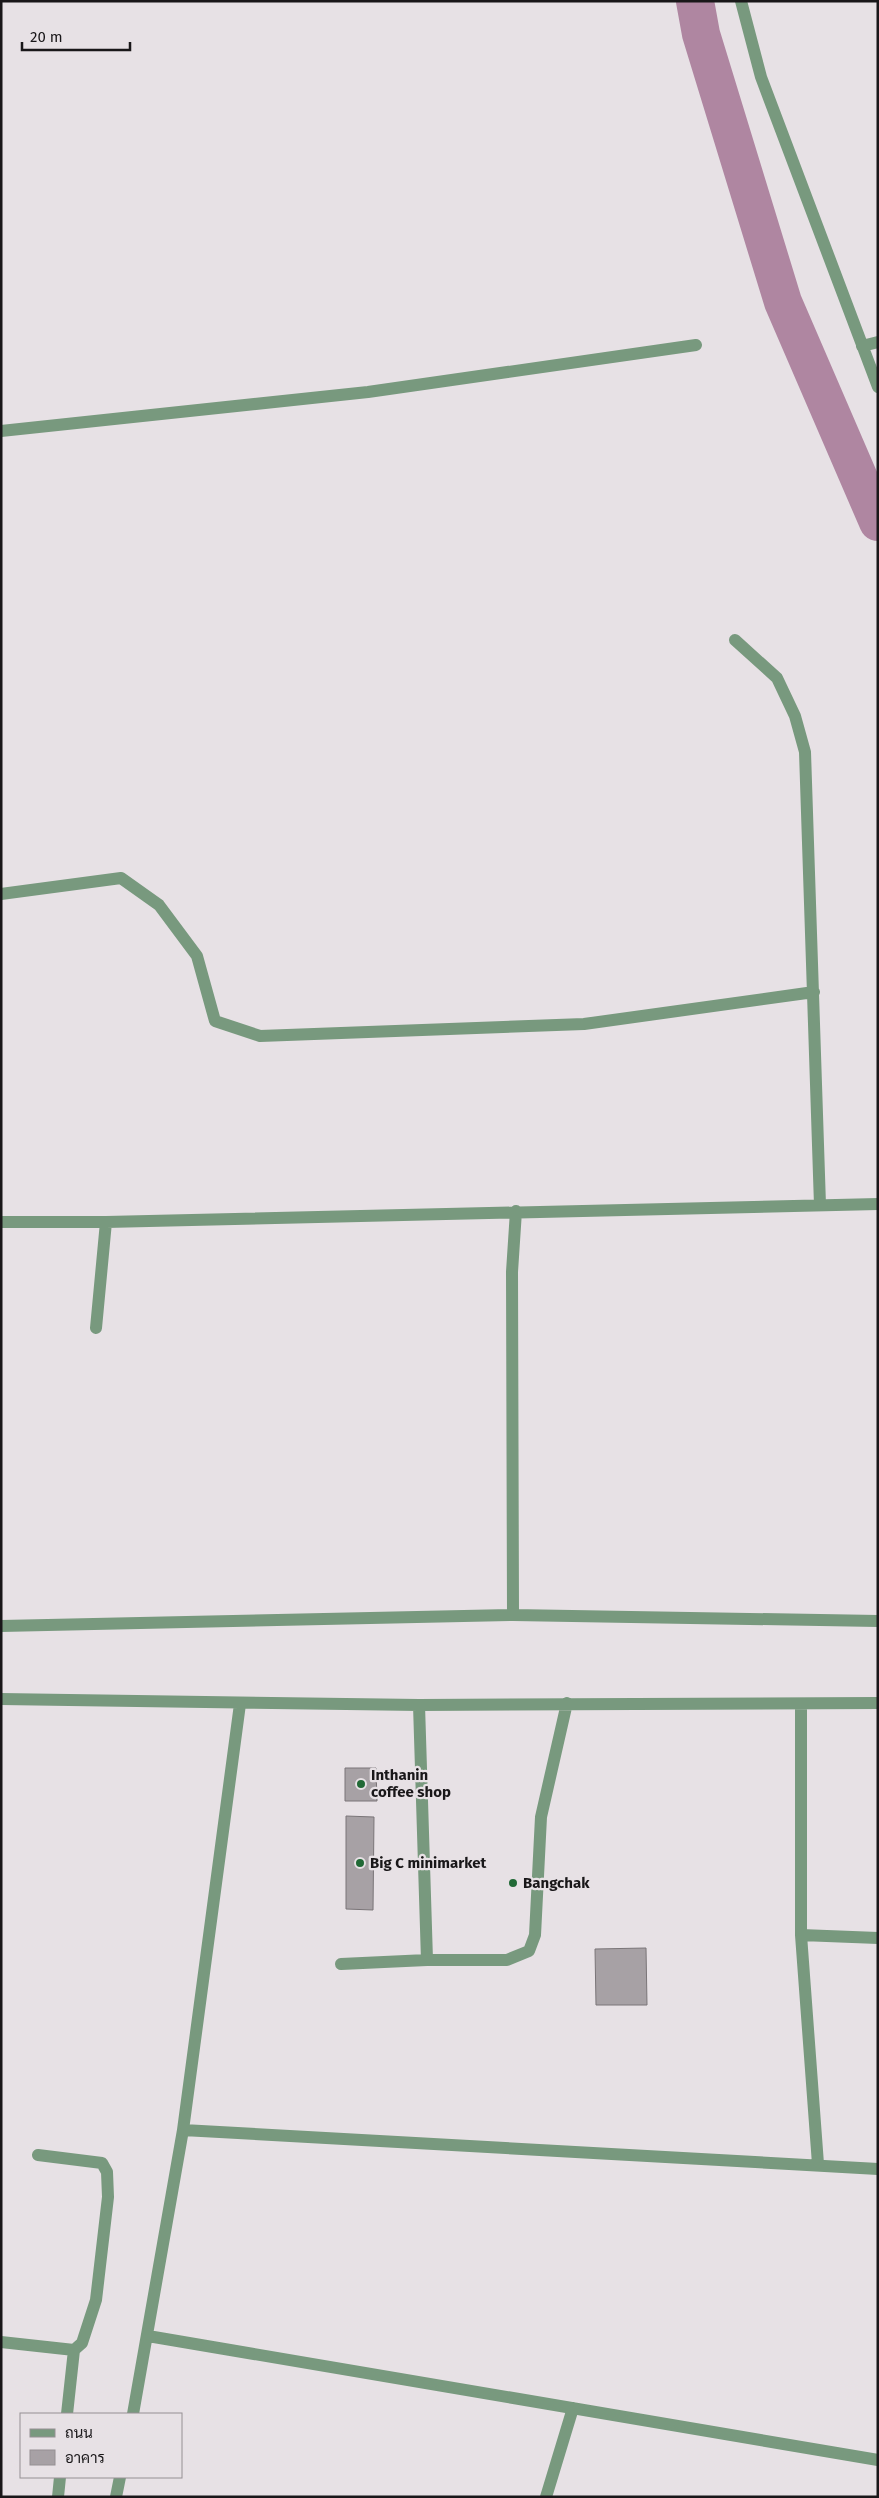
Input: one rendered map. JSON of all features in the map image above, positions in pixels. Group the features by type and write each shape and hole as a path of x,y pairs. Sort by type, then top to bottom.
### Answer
{"street":[{"path":"741,1 761,76 878,387"},
{"path":"862,346 878,342"},
{"path":"1,431 368,392 696,345"},
{"path":"735,640 777,678 794,716 805,752 820,1205"},
{"path":"1,894 121,878 159,905 197,956 215,1021 260,1036 584,1024 814,992"},
{"path":"1,1222 106,1222 878,1204"},
{"path":"514,1615 512,1272 516,1211"},
{"path":"96,1328 106,1222"},
{"path":"1,1626 514,1615 878,1621"},
{"path":"1,1699 240,1704 419,1705 878,1703"},
{"path":"341,1964 426,1960 507,1960 529,1951 535,1935 541,1817 567,1703"},
{"path":"133,2413 183,2130 240,1704"},
{"path":"801,1704 801,1935 818,2164"},
{"path":"419,1705 426,1960"},
{"path":"801,1935 878,1938"},
{"path":"183,2130 818,2164 878,2169"},
{"path":"38,2155 102,2163 107,2172 108,2197 96,2300 82,2343 74,2350 67,2413"},
{"path":"148,2336 878,2460"},
{"path":"1,2342 74,2350"},
{"path":"546,2497 573,2408"},
{"path":"58,2497 60,2478"},
{"path":"116,2497 120,2478"}],"building":[{"name":"Inthanin coffee shop","path":"345,1768 376,1768 377,1801 345,1801"},
{"name":"Big C minimarket","path":"346,1816 374,1817 373,1910 346,1909"},
{"path":"646,1948 647,2005 596,2005 595,1949"}],"waterway":[{"path":"695,1 701,34 783,302 878,522"}],"place":[{"name":"Inthanin coffee shop","path":"361,1784"},
{"name":"Big C minimarket","path":"360,1863"},
{"name":"Bangchak","path":"513,1883"}]}
